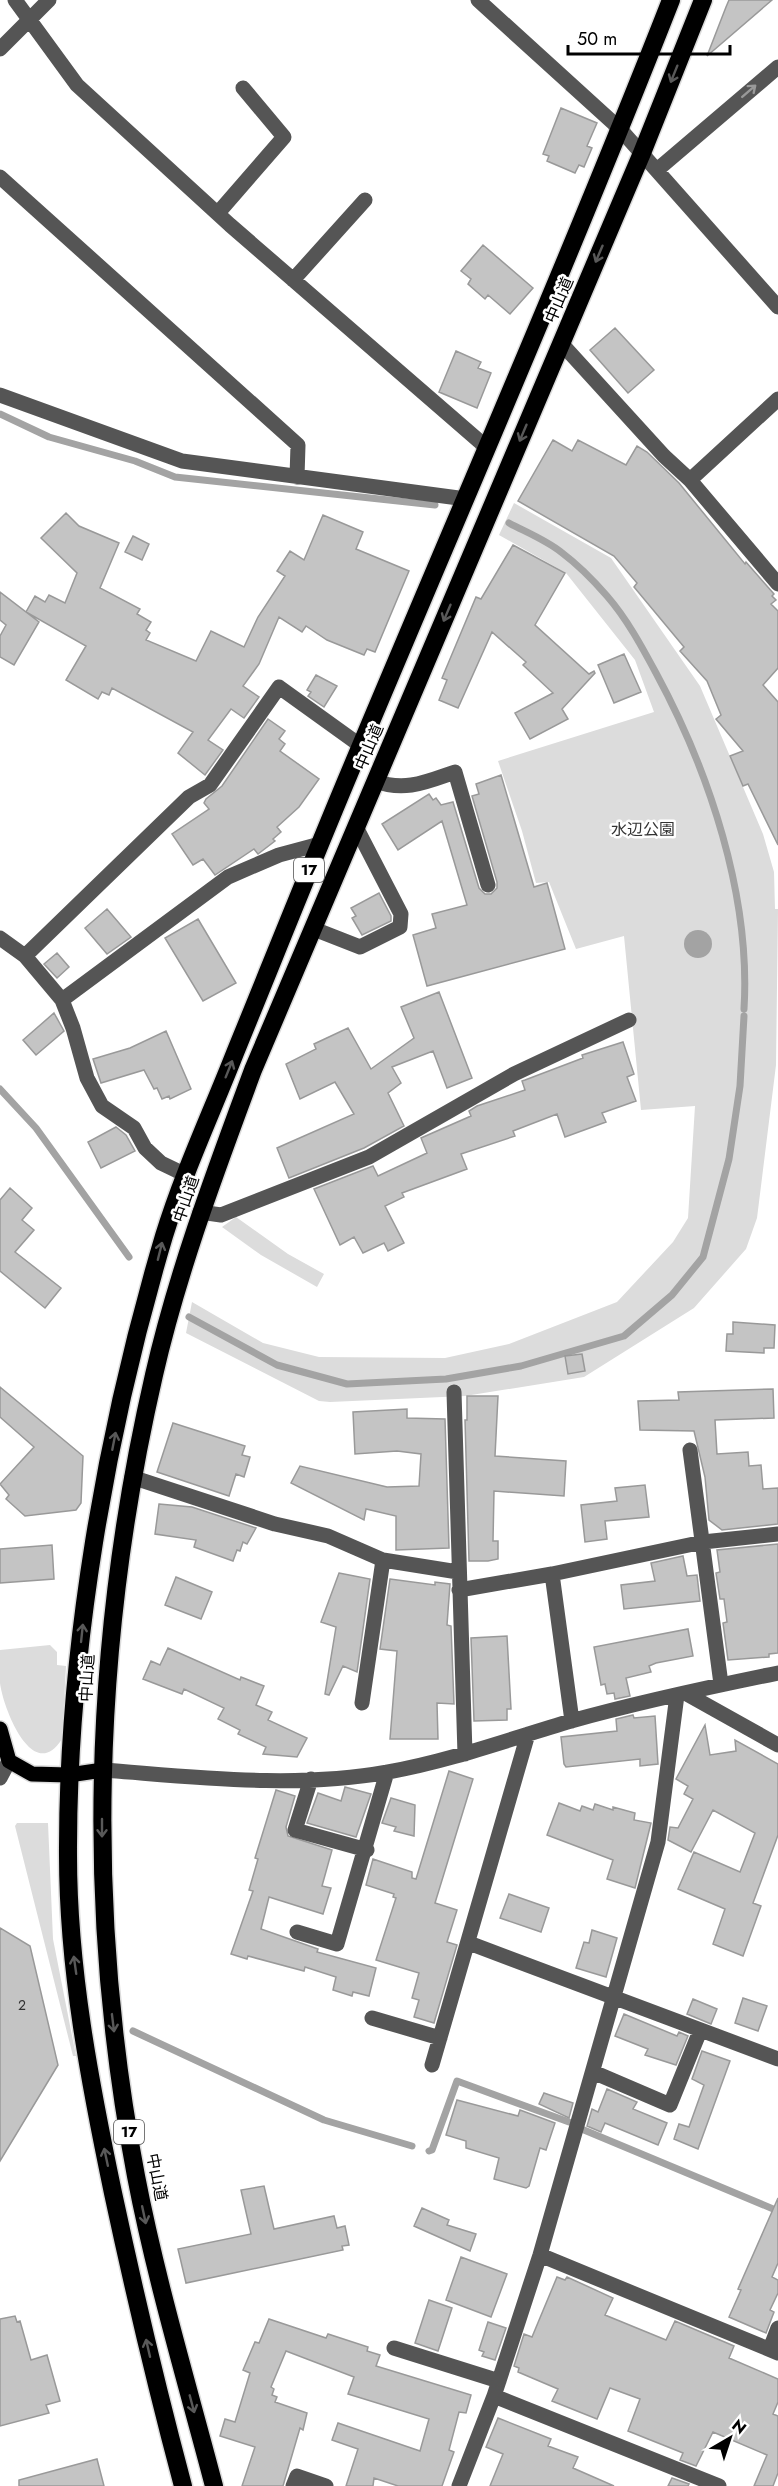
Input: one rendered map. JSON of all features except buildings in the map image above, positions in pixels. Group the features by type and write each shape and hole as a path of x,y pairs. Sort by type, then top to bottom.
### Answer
{"highway":[{"name":"中山道","path":"183,2486 127,2256 88,2063 72,1945 67,1862 69,1775 85,1606 119,1413 164,1235 186,1175 320,844 620,129 671,0"},
{"name":"中山道","path":"214,2486 147,2228 117,2060 104,1949 103,1770 106,1677 112,1608 132,1478 155,1371 200,1212 253,1070 642,153 703,0"}],"main road":[{"path":"0,1729 9,1761 32,1774 69,1775 103,1770"}],"street":[{"path":"15,0 77,85 293,280 486,447"},
{"path":"0,49 49,0"},
{"path":"478,0 620,129 778,307"},
{"path":"657,170 778,67"},
{"path":"218,213 284,137 243,88"},
{"path":"0,177 298,445 297,477"},
{"path":"293,280 365,200"},
{"path":"561,343 664,456 690,480 778,584"},
{"path":"0,394 182,461 466,499"},
{"path":"690,480 778,399"},
{"path":"24,956 189,797 210,785 279,687 361,746"},
{"path":"375,781 392,787 402,786 422,783 454,771 488,885"},
{"path":"314,929 360,947 400,927 401,914 356,827"},
{"path":"62,1000 228,877 279,855 320,844"},
{"path":"0,938 24,956 62,1000 73,1028 87,1078 102,1106 134,1128 145,1148 161,1163 186,1175"},
{"path":"200,1212 221,1215 369,1157 514,1074 629,1020"},
{"path":"454,1392 465,1754"},
{"path":"690,1450 721,1684"},
{"path":"132,1478 275,1524 327,1536 383,1560 458,1572"},
{"path":"459,1590 552,1574 703,1542 778,1534"},
{"path":"362,1703 383,1560"},
{"path":"552,1574 572,1721"},
{"path":"103,1770 241,1780 311,1779 387,1772 465,1754 572,1721 721,1684 778,1673"},
{"path":"681,1694 778,1745"},
{"path":"459,2486 494,2396 540,2255 658,1842 681,1694"},
{"path":"432,2065 528,1734"},
{"path":"0,1778 9,1761"},
{"path":"297,1932 338,1944 367,1850 387,1772"},
{"path":"311,1779 294,1830 367,1850"},
{"path":"469,1943 778,2059"},
{"path":"372,2018 441,2038"},
{"path":"593,2072 670,2105 700,2031"},
{"path":"540,2255 774,2351 778,2328"},
{"path":"394,2348 499,2381"},
{"path":"494,2396 719,2486"},
{"path":"293,2486 297,2476 326,2486"}],"green space":[{"name":"水辺公園","path":"514,503 611,558 700,686 763,834 774,872 775,909 778,909 776,1065 757,1218 746,1249 694,1308 584,1377 465,1396 319,1401 186,1333 192,1302 263,1343 319,1357 445,1358 509,1344 617,1302 673,1242 688,1218 695,1106 641,1110 624,936 576,949 549,882 536,883 522,831 498,761 654,712 635,660 566,573 499,535"},
{"path":"236,1217 288,1254 324,1274 317,1287 261,1255 222,1227"},
{"path":"50,1645 57,1652 57,1665 66,1666 62,1739 51,1751 40,1753 30,1748 21,1738 7,1709 0,1683 0,1650"},
{"path":"17,1823 48,1823 53,1939 76,2056 73,2056 15,1826"}],"shaded area":[{"path":"698,930 708,934 712,944 708,954 698,958 688,954 684,944 688,934"}],"waterway":[{"path":"0,414 49,437 135,461 175,477 435,505"},
{"path":"509,523 561,552 607,596 634,633 675,711 709,793 733,879 741,923 744,1009"},
{"path":"189,1317 277,1365 347,1384 446,1379 521,1366 624,1336 672,1295 703,1257 729,1159 740,1086 744,1016"},
{"path":"0,1089 36,1128 129,1257"},
{"path":"133,2031 324,2120 412,2146"},
{"path":"429,2151 432,2150 457,2081 569,2122"},
{"path":"584,2130 778,2211"}]}
